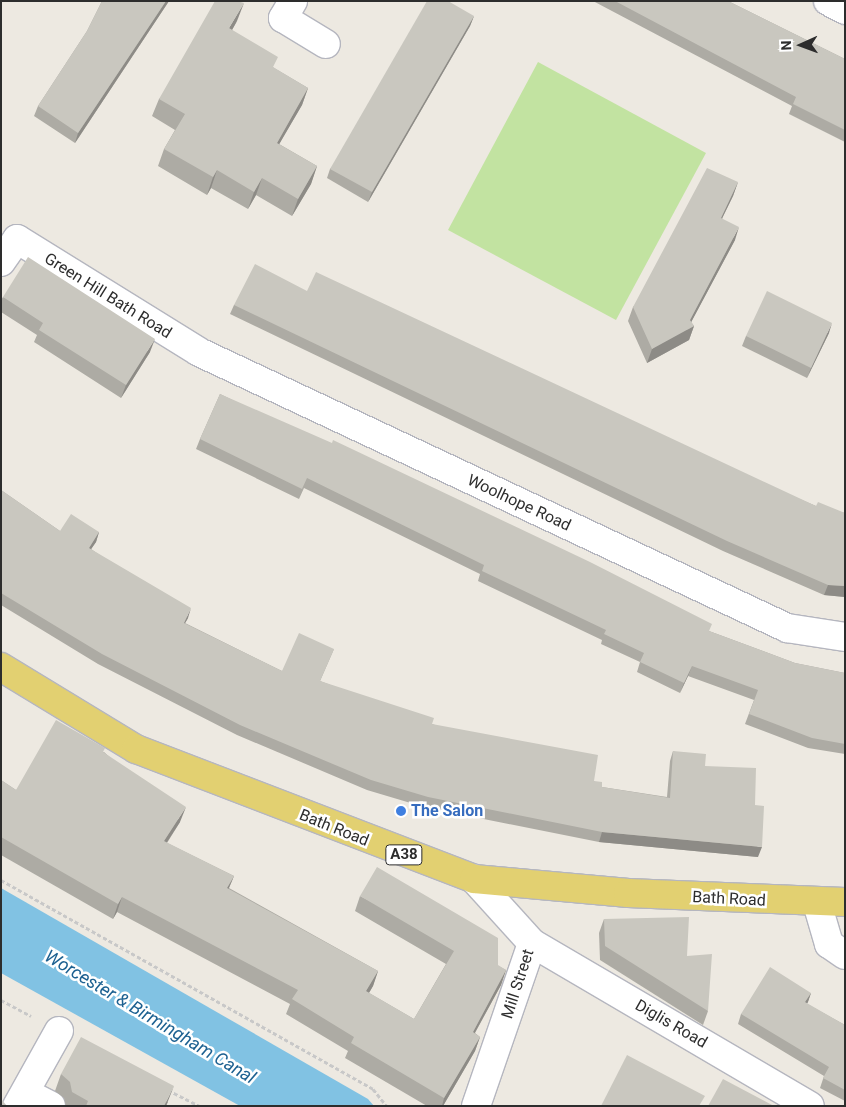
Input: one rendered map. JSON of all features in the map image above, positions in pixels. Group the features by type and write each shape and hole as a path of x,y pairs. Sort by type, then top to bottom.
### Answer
{"main road":[{"name":"Bath Road","path":"1,667 136,749 474,879 817,903 845,902"}],"street":[{"path":"293,1 283,18 326,44"},
{"path":"828,1 845,10"},
{"name":"Green Hill Bath Road","path":"1,262 9,234 198,352"},
{"name":"Woolhope Road","path":"198,352 787,628 845,637"},
{"name":"Mill Street","path":"474,879 532,943 476,1106"},
{"path":"817,903 828,944 845,955"},
{"name":"Diglis Road","path":"532,943 810,1106"},
{"path":"51,1106 22,1100 59,1031"}],"path":[{"path":"1,880 373,1089 387,1106"},
{"path":"1,1000 59,1031"},
{"path":"164,1087 199,1106"}],"green space":[{"path":"538,62 706,153 616,320 448,230"}],"water":[{"name":"Worcester & Birmingham Canal","path":"1,888 368,1099 374,1106 240,1106 1,973"}],"building":[{"path":"102,1 166,1 78,133 38,106 87,31"},
{"path":"215,1 237,1 244,3 229,28 278,57 273,67 308,88 277,143 317,166 298,199 262,178 254,192 217,170 213,177 164,149 185,114 159,99"},
{"path":"427,1 448,1 474,16 372,192 330,169"},
{"path":"615,1 728,1 845,59 845,130 793,104 796,97"},
{"path":"707,168 738,182 721,218 739,227 690,320 694,326 652,349 633,307"},
{"path":"28,257 155,339 126,385 39,330 43,323 3,297"},
{"path":"255,264 307,291 316,272 816,506 818,502 845,513 845,586 828,585 727,541 234,305"},
{"path":"767,291 832,323 811,368 746,336"},
{"path":"220,394 332,443 333,440 590,562 712,624 709,631 795,663 845,673 845,744 812,738 749,714 758,690 692,666 684,683 640,662 644,653 604,634 606,630 482,571 484,565 307,478 302,489 200,439"},
{"path":"1,490 60,531 71,514 99,532 89,548 191,608 184,623 282,671 299,633 334,649 320,681 434,718 432,724 598,755 594,781 602,782 602,787 670,798 673,751 706,754 705,766 756,768 755,805 764,806 762,847 602,832 428,797 371,780 240,725 102,654 1,593"},
{"path":"56,720 105,748 103,752 186,807 164,841 234,876 227,888 378,971 366,991 414,1019 454,951 360,896 377,867 498,938 498,965 506,970 473,1032 480,1037 444,1098 351,1043 354,1037 292,999 298,990 122,897 118,904 1,837 1,780 16,790"},
{"path":"689,917 687,956 712,954 708,1011 605,946 604,919"},
{"path":"770,967 811,993 805,1002 845,1025 845,1090 823,1078 829,1067 741,1014"},
{"path":"81,1037 174,1086 164,1106 86,1106 88,1101 72,1092 70,1082 61,1074"},
{"path":"627,1055 705,1096 699,1106 601,1106"},
{"path":"723,1079 774,1106 708,1106"},
{"path":"1,1099 7,1106 1,1106"}],"place":[{"name":"The Salon","path":"401,811"}]}
